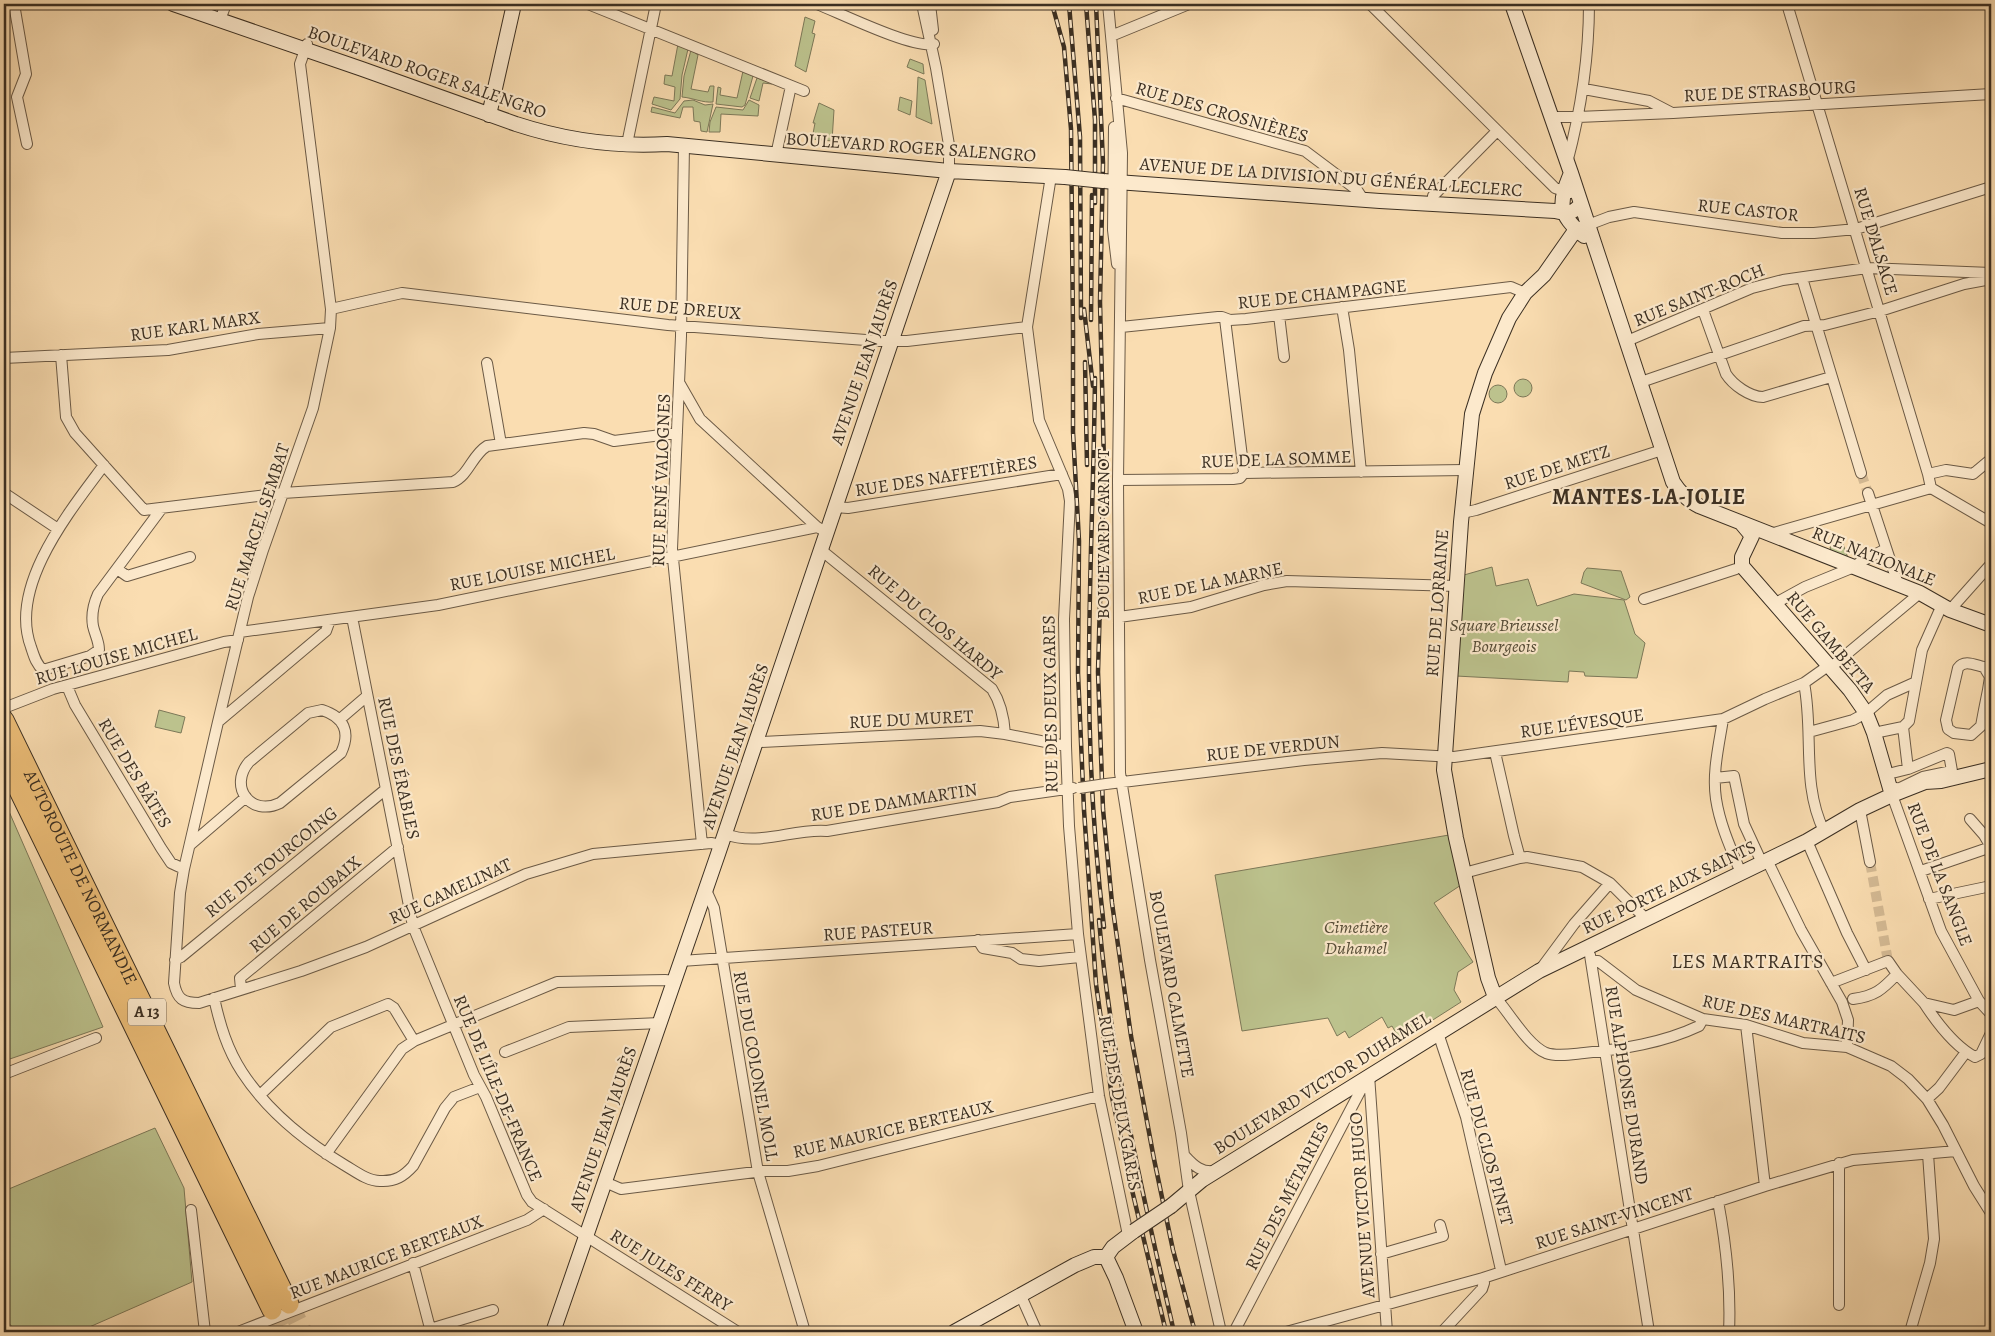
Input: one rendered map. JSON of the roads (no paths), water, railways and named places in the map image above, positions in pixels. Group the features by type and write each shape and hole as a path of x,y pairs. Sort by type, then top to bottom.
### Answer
{"highway":[{"name":"AUTOROUTE DE NORMANDIE","path":"4,716 280,1307 4,760"}],"main road":[{"name":"BOULEVARD ROGER SALENGRO","path":"173,4 223,12"},
{"name":"BOULEVARD ROGER SALENGRO","path":"196,4 223,12 306,46 390,74 490,111 557,134 591,141 728,155 754,153 949,171 1113,181"},
{"path":"490,111 514,4"},
{"path":"1512,4 1579,200 1570,220"},
{"path":"1569,168 1563,192 1570,220 1595,247 1673,482 1687,500 1763,534"},
{"name":"AVENUE JEAN JAURÈS","path":"553,1332 821,550 822,530 835,507 949,171"},
{"name":"AVENUE DE LA DIVISION DU GÉNÉRAL LECLERC","path":"1113,181 1432,204 1570,220 1572,203 1579,200"},
{"name":"RUE DE LORRAINE","path":"1495,997 1488,978 1464,873 1444,770 1466,470 1472,414 1478,392 1501,333 1525,293 1544,275 1570,220"},
{"name":"RUE NATIONALE","path":"1763,534 1898,584 1946,607 1991,625"},
{"name":"RUE GAMBETTA","path":"1763,534 1742,557 1742,566 1850,690 1866,713 1874,733 1892,795"},
{"name":"RUE PORTE AUX SAINTS","path":"1495,997 1539,971 1589,954 1645,918 1807,841 1860,810 1892,795 1925,782 1941,781 1991,769"},
{"name":"BOULEVARD VICTOR DUHAMEL","path":"1108,1262 1113,1247 1171,1206 1202,1180 1495,997"},
{"path":"954,1332 1087,1260 1100,1256 1108,1262 1116,1278 1136,1332"},
{"path":"1108,1262 1111,1280 1130,1332"}],"street":[{"path":"14,4 26,74 17,97 27,144"},
{"path":"588,4 804,91"},
{"path":"627,144 656,4"},
{"path":"817,4 909,41 932,44"},
{"path":"922,4 932,44 949,145 949,171"},
{"path":"930,4 932,44"},
{"name":"BOULEVARD CARNOT","path":"1108,4 1122,153 1113,181 1121,286 1118,480 1122,782"},
{"path":"1111,36 1189,4"},
{"path":"1370,4 1555,188 1579,200"},
{"path":"1569,168 1584,89 1589,32 1589,4"},
{"name":"RUE D'ALSACE","path":"1787,4 1856,228 1928,474 1930,488"},
{"name":"RUE MARCEL SEMBAT","path":"199,1003 187,1003 180,998 175,990 174,982 180,893 184,869 248,597 314,408 330,328 332,309 300,64 306,46"},
{"path":"776,155 791,86"},
{"path":"1584,89 1649,101 1673,113"},
{"name":"RUE DE STRASBOURG","path":"1551,117 1578,118 1991,94"},
{"name":"RUE DES CROSNIÈRES","path":"1116,98 1305,151 1357,190 1363,199"},
{"path":"1432,204 1433,196 1498,131"},
{"name":"RUE RENÉ VALOGNES","path":"684,149 680,384 672,558 702,844"},
{"name":"RUE DES DEUX GARES","path":"1058,177 1027,327 1039,420 1068,489 1070,501 1064,619 1066,746 1074,788 1069,826 1080,957 1099,1096 1131,1233"},
{"name":"RUE CASTOR","path":"1570,220 1609,217 1634,212 1782,233 1814,233 1856,228 1991,187"},
{"name":"RUE SAINT-ROCH","path":"1627,341 1752,288 1783,280 1867,268 1991,273"},
{"path":"1802,278 1813,325 1861,473"},
{"path":"1641,382 1813,325 1825,325 1880,311 1964,284 1991,279"},
{"name":"RUE DE CHAMPAGNE","path":"1121,327 1218,317 1230,320 1279,315 1384,304 1510,287 1525,293"},
{"name":"RUE DE DREUX","path":"332,309 402,293 681,326 891,341 907,341 1027,327"},
{"path":"1342,308 1349,350 1361,472"},
{"path":"1702,310 1718,355 1722,377 1729,379 1756,397 1773,395 1831,377"},
{"path":"1279,315 1284,357"},
{"path":"1225,319 1244,473"},
{"name":"RUE KARL MARX","path":"4,358 168,350 258,334 330,328"},
{"path":"61,356 66,418 75,433 144,510 283,493 453,482 460,479 479,451 487,446 584,433 614,441 677,433"},
{"path":"487,363 501,444"},
{"path":"680,384 700,419 822,530"},
{"path":"678,418 690,416 700,419"},
{"name":"RUE DE METZ","path":"1462,513 1662,450"},
{"path":"1928,474 1946,470 1973,474 1991,460"},
{"path":"104,466 58,529 36,573 27,605 27,637 38,665 43,670 90,656 98,650 99,641 93,627 92,608 98,594 162,508"},
{"name":"RUE DE LA SOMME","path":"1118,480 1240,478 1244,473 1466,470"},
{"name":"RUE DES NAFFETIÈRES","path":"835,507 848,508 1062,474"},
{"path":"1763,534 1872,506 1930,488 1991,523"},
{"path":"4,493 58,529"},
{"path":"1868,493 1898,584"},
{"name":"RUE LOUISE MICHEL","path":"4,716 41,693 224,642 239,636 330,620 438,605 822,530"},
{"path":"1774,604 1805,587 1854,567 1886,549"},
{"name":"RUE DU CLOS HARDY","path":"821,550 992,689 997,697 1005,734"},
{"path":"117,569 127,576 190,557"},
{"path":"1874,733 1903,727 1909,722 1922,650 1946,607 1991,564"},
{"path":"1650,594 1736,568"},
{"name":"RUE DE LA MARNE","path":"1119,617 1191,607 1264,585 1287,581 1457,586"},
{"name":"RUE L'ÉVESQUE","path":"1445,756 1454,757 1495,752 1723,719 1804,683 1829,667 1920,593"},
{"name":"RUE DES ÉRABLES","path":"352,617 413,926"},
{"path":"218,722 326,631 330,620"},
{"path":"1960,664 1984,667 1990,677 1988,711 1981,726 1971,735 1948,729 1946,720 1960,664"},
{"path":"1809,732 1853,720 1866,713 1887,695 1916,682"},
{"path":"1804,683 1808,702 1812,799 1816,815 1824,831"},
{"name":"RUE DES BÂTES","path":"67,686 75,705 161,848 171,863 184,869"},
{"path":"339,720 367,696"},
{"path":"322,710 333,714 339,720 346,732 345,744 334,759 280,803 271,808 260,807 246,797 242,790 240,779 243,770 249,762 308,713 322,710"},
{"path":"1723,719 1715,778 1716,799 1724,832 1741,872"},
{"path":"1903,727 1908,770"},
{"name":"RUE DU MURET","path":"756,740 761,742 980,731 1066,746"},
{"path":"1495,752 1520,858"},
{"name":"RUE DE VERDUN","path":"1106,784 1304,760 1382,754 1445,756"},
{"path":"1949,754 1952,772 1923,777 1898,790 1891,786 1888,774 1908,770 1949,754"},
{"path":"1715,778 1734,776 1744,824 1842,1002 1848,1020 1847,1047"},
{"name":"BOULEVARD CALMETTE","path":"1122,782 1190,1191 1222,1332"},
{"name":"RUE DE DAMMARTIN","path":"723,840 777,837 817,830 827,832 998,802 1010,797 1106,784"},
{"name":"RUE DE TOURCOING","path":"175,960 181,958 386,789"},
{"name":"RUE DE LA SANGLE","path":"1892,795 1921,871 1929,899 1948,945 1979,1001 1991,1014"},
{"path":"190,846 246,797"},
{"path":"1860,810 1870,862"},
{"path":"1921,871 1991,847 1984,835 1970,819"},
{"name":"RUE CAMELINAT","path":"199,1003 301,971 366,947 526,874 593,854 702,844 723,840"},
{"path":"1807,841 1847,933 1866,970"},
{"name":"RUE DE ROUBAIX","path":"241,989 240,978 398,847"},
{"path":"1464,873 1527,857 1582,867 1610,883 1645,918"},
{"path":"1539,971 1574,924 1610,883"},
{"path":"1929,899 1991,886"},
{"name":"RUE DU COLONEL MOLL","path":"706,890 714,908 758,1172 805,1332"},
{"name":"RUE DE L'ÎLE-DE-FRANCE","path":"413,926 453,1026 527,1195 532,1202 586,1236"},
{"name":"RUE PASTEUR","path":"681,961 1078,934"},
{"path":"978,940 983,948 1012,953 1022,959 1039,961 1080,957"},
{"name":"RUE DES MARTRAITS","path":"1589,954 1636,990 1702,1019 1746,1025 1803,1043 1847,1047 1891,1066 1908,1079 1927,1099 1943,1125 1974,1186 1991,1213"},
{"name":"RUE ALPHONSE DURAND","path":"1589,954 1649,1332"},
{"path":"1831,983 1888,961 1897,974 1924,1003 1935,1019 1966,1052 1975,1057 1981,1054 1991,1033"},
{"path":"1853,999 1867,998 1880,992 1897,974"},
{"path":"326,1154 402,1049 414,1041 557,982 674,981"},
{"path":"1495,997 1515,1024 1546,1053 1566,1055 1604,1051 1659,1041 1699,1026 1702,1019"},
{"path":"214,998 220,1025 230,1053 243,1074 260,1095 290,1127 326,1154 360,1175 374,1180 387,1181 401,1177 413,1166 445,1108 454,1097 480,1087"},
{"path":"1924,1003 1954,1010 1979,1001"},
{"path":"260,1095 331,1027 388,1004 394,1008 414,1041"},
{"path":"505,1052 569,1027 660,1023"},
{"path":"1746,1025 1765,1186"},
{"name":"RUE DU CLOS PINET","path":"1438,1033 1466,1117 1501,1270"},
{"path":"4,1074 96,1038"},
{"path":"1927,1099 1939,1088 1966,1052"},
{"name":"RUE DES MÉTAIRIES","path":"1234,1332 1369,1075"},
{"name":"AVENUE VICTOR HUGO","path":"1369,1075 1380,1254 1387,1332"},
{"name":"RUE MAURICE BERTEAUX","path":"605,1182 621,1190 818,1166 1099,1096"},
{"path":"1354,1102 1363,1101 1371,1104"},
{"name":"RUE SAINT-VINCENT","path":"1286,1332 1483,1278 1501,1270 1853,1160 1956,1151"},
{"path":"1910,1332 1930,1264 1934,1239 1928,1154"},
{"path":"1185,1156 1197,1168 1207,1172 1218,1171"},
{"path":"1839,1164 1839,1305"},
{"path":"1718,1202 1722,1221 1730,1304 1729,1332"},
{"name":"RUE MAURICE BERTEAUX","path":"238,1332 527,1220 544,1209"},
{"path":"191,1210 205,1332"},
{"path":"1380,1254 1443,1236 1440,1225"},
{"name":"RUE JULES FERRY","path":"586,1236 738,1332"},
{"path":"413,1263 430,1330 493,1310"},
{"path":"1442,1332 1482,1289 1483,1278"},
{"path":"1021,1296 1038,1332"}],"tunnel":[{"path":"1861,473 1868,493"},
{"path":"1870,862 1888,961"},
{"path":"289,1304 303,1332"},
{"path":"272,1310 282,1332"}],"railway":[{"path":"1052,4 1064,47 1071,129 1073,432 1079,541 1078,673 1084,810 1096,984 1112,1097 1166,1332"},
{"path":"1069,4 1080,137 1081,318"},
{"path":"1086,4 1095,120 1095,203"},
{"path":"1096,4 1103,163 1100,302 1104,463 1098,672 1103,809 1112,903 1131,1036 1173,1250 1195,1332"},
{"path":"1091,320 1092,195"},
{"path":"1084,309 1093,386"},
{"path":"1085,362 1087,465"},
{"path":"1095,378 1089,705 1095,832 1104,927"},
{"path":"1099,920 1111,1024 1129,1127 1174,1332"}],"district":[{"name":"MANTES-LA-JOLIE","path":"1649,497"},
{"name":"LES MARTRAITS","path":"1748,961"}],"park label":[{"name":"Square Brieussel Bourgeois","path":"1504,635"},
{"name":"Cimetière Duhamel","path":"1356,938"}]}
